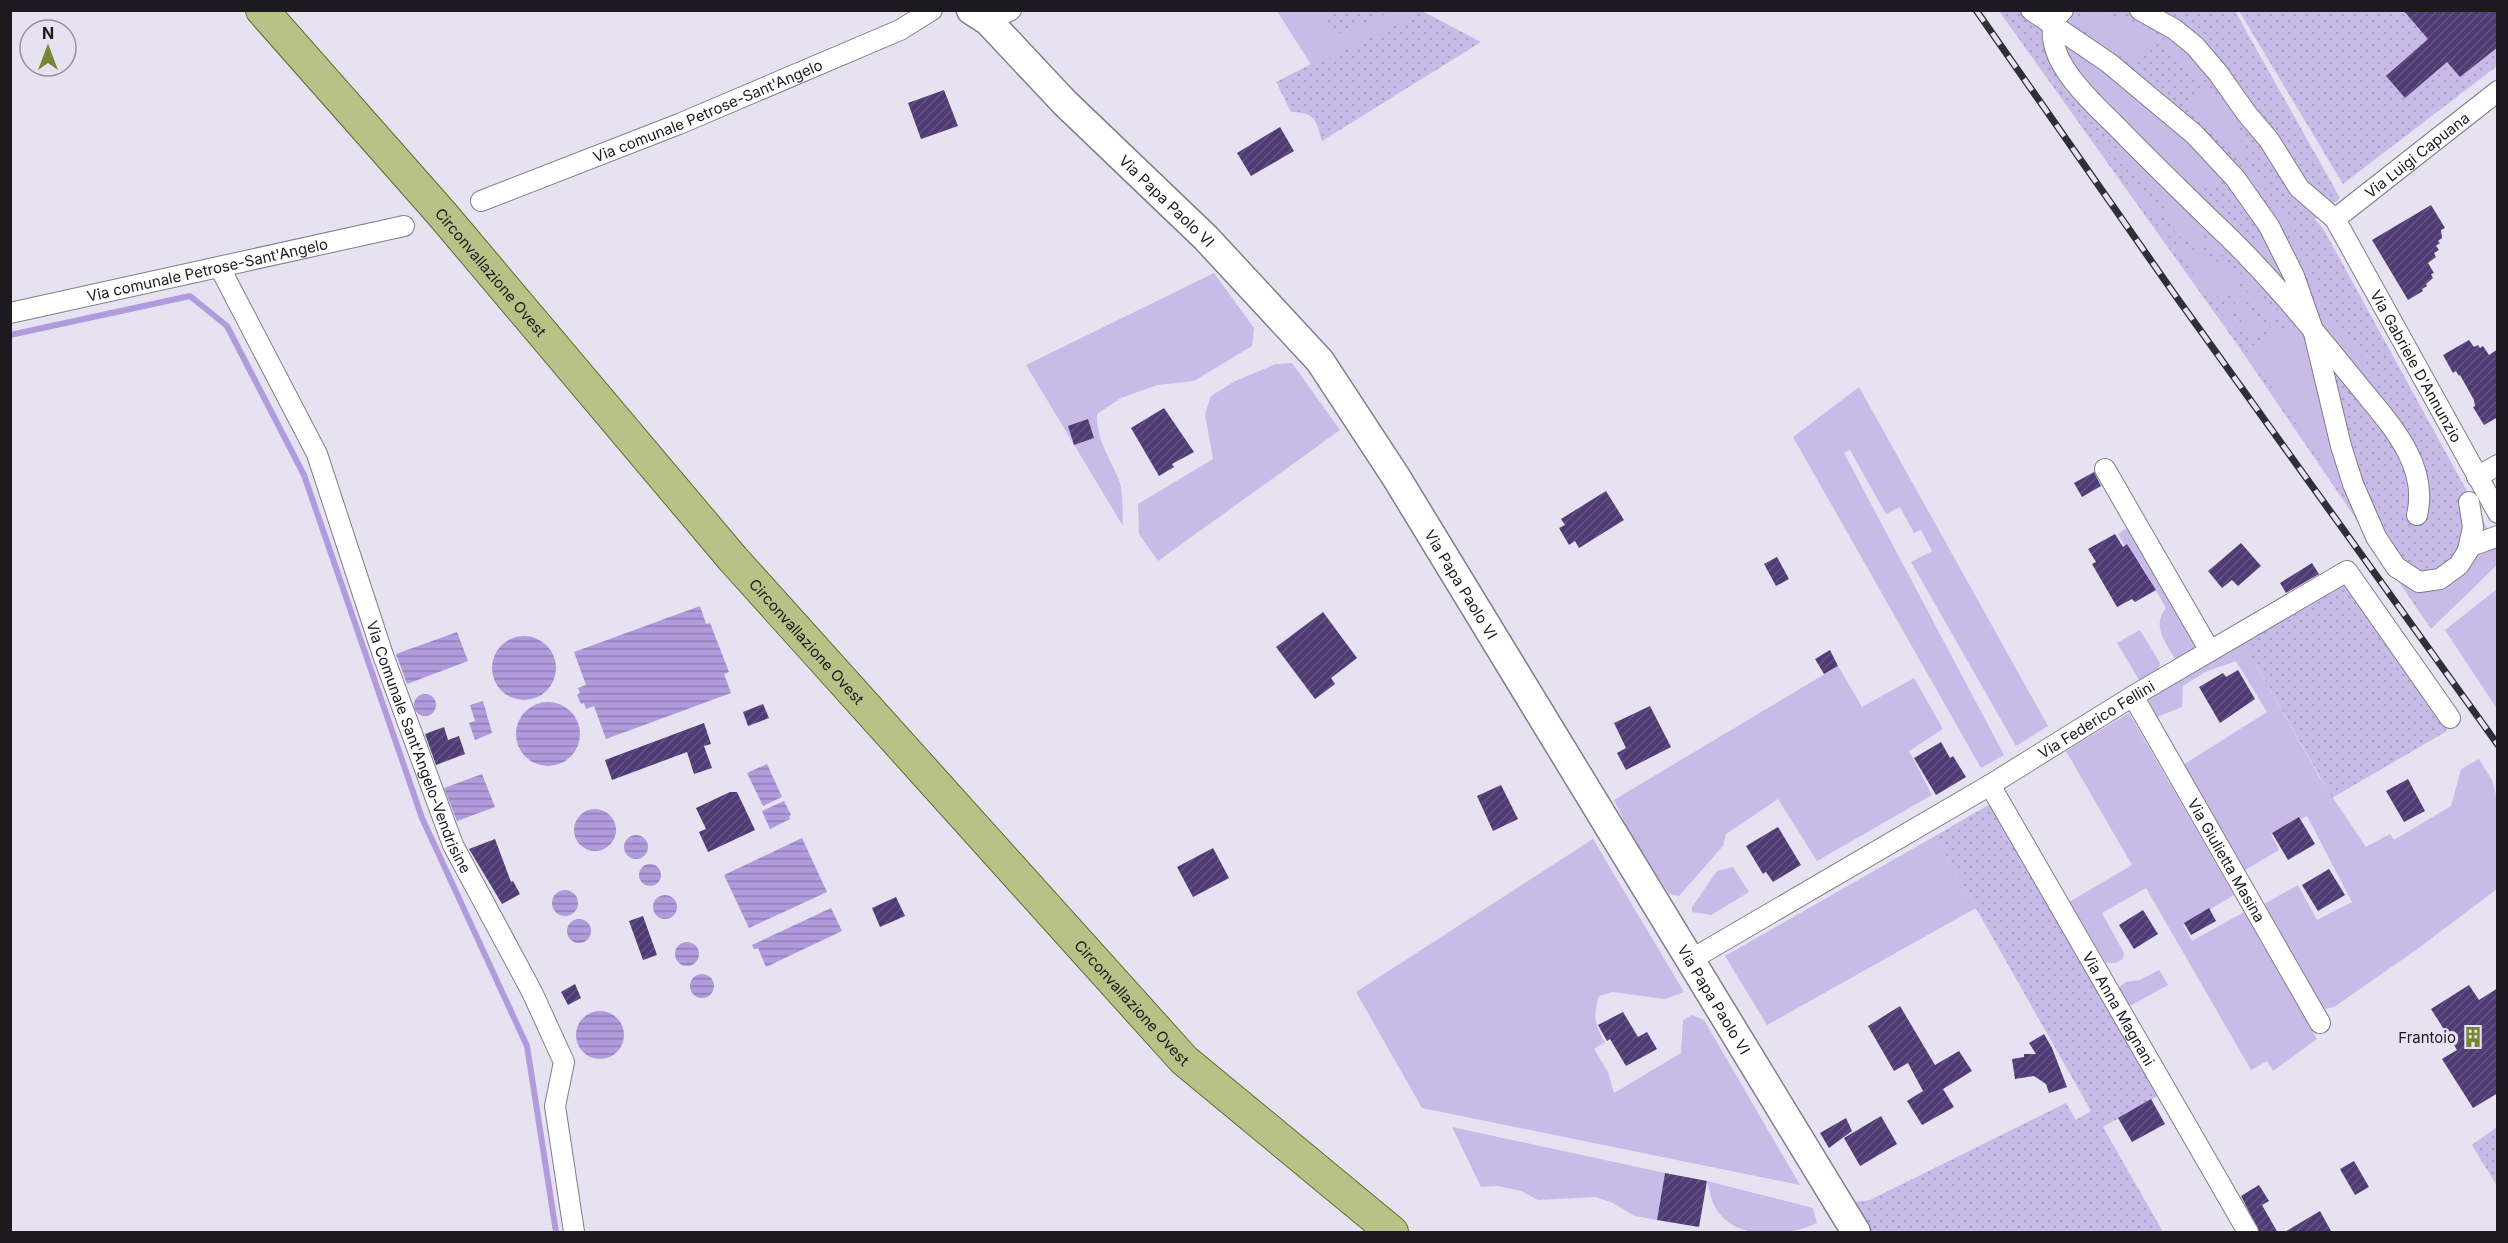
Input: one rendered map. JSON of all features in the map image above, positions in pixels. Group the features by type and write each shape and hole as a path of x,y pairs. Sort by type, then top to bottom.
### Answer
{"main road":[{"name":"Circonvallazione Ovest","path":"262,10 442,214 733,559 1184,1060 1392,1233"}],"street":[{"name":"Via comunale Petrose-Sant'Angelo","path":"481,201 679,124 900,30 932,10"},
{"path":"2031,10 2058,18 2180,121 2217,156 2269,226 2294,276 2314,333 2341,446 2353,484 2376,537 2396,567 2419,582 2440,579 2459,565 2468,550 2473,527 2469,502"},
{"path":"2139,10 2174,29 2195,46 2269,140 2299,188 2335,219"},
{"name":"Via Papa Paolo VI","path":"990,14 1065,103 1206,238 1320,361 1391,468 1692,959 1856,1233"},
{"path":"2058,18 2055,47 2066,71 2163,175 2252,260 2377,410 2412,459 2420,487 2417,515"},
{"name":"Via Luigi Capuana","path":"2335,219 2498,92"},
{"name":"Via Gabriele D'Annunzio","path":"2335,219 2498,513"},
{"name":"Via comunale Petrose-Sant'Angelo","path":"10,313 404,226"},
{"name":"Via Comunale Sant'Angelo-Vendrisine","path":"220,268 317,454 382,655 453,845 532,992 564,1062 555,1106 574,1233"},
{"path":"2477,477 2498,465"},
{"path":"2105,469 2210,651"},
{"path":"2468,550 2479,542 2498,537"},
{"name":"Via Federico Fellini","path":"1692,959 1990,785 2133,696 2347,571 2450,718"},
{"name":"Via Giulietta Masina","path":"2133,696 2320,1023"},
{"name":"Via Anna Magnani","path":"1990,785 2248,1233"}],"shaded area":[{"path":"1277,11 1323,11 1333,36 1393,11 1415,11 1418,15 1312,66"},
{"path":"1285,11 1422,11 1481,42 1322,141 1316,123 1310,116 1291,112 1276,82 1317,61"},
{"path":"1999,11 2235,11 2340,198 2315,219 2324,230 2497,546 2497,565 2431,629 2239,347"},
{"path":"2239,11 2497,11 2497,66 2343,184"},
{"path":"2094,13 2110,15 2140,25 2167,41 2202,74 2194,80 2162,41 2132,65 2101,41 2070,22 2077,17"},
{"path":"2061,41 2125,86 2166,120 2224,174 2196,196 2071,66"},
{"path":"2208,85 2229,110 2235,121 2240,133 2246,164 2252,176 2255,175 2293,228 2326,315 2366,362 2390,413 2328,336 2306,272 2290,238 2263,194 2232,152 2183,106"},
{"path":"2089,130 2152,201 2167,234 2174,243 2224,265 2238,279 2240,290 2234,294 2218,293 2216,299 2218,303 2230,308 2238,331 2248,343 2254,345 2261,343 2270,337 2271,331 2267,317 2250,302 2251,296 2255,293 2271,306 2273,322 2278,329 2289,330 2297,322 2311,333 2356,513 2223,315"},
{"path":"2119,147 2161,191 2182,206 2203,230 2206,242 2216,242 2289,316 2289,322 2282,322 2276,305 2254,287 2247,291 2244,303 2265,330 2261,337 2246,334 2235,303 2231,300 2221,301 2220,298 2236,298 2245,292 2247,287 2242,274 2229,259 2218,252 2187,242 2176,233 2160,200 2116,151"},
{"path":"2263,231 2292,293 2246,245"},
{"path":"1214,273 1254,328 1252,346 1194,381 1157,385 1121,398 1097,414 1101,439 1120,483 1123,526 1026,365"},
{"path":"1292,363 1340,430 1158,561 1139,534 1138,504 1213,459 1205,414 1211,396 1235,381 1276,364"},
{"path":"1859,387 2048,726 2016,746 1911,562 1932,551 1921,530 1914,533 1900,507 1886,514 1850,450 1844,453 2004,755 1981,768 1793,437"},
{"path":"2129,526 2200,648 2176,660 2164,641 2160,628 2160,621 2166,608 2141,564 2136,566 2118,534"},
{"path":"2484,548 2489,551 2495,564 2432,626 2396,574 2419,585 2464,566"},
{"path":"2345,580 2447,731 2332,798 2243,642"},
{"path":"2497,589 2497,709 2445,630"},
{"path":"700,606 706,624 710,623 729,672 724,674 731,693 606,739 594,706 586,709 577,695 580,693 578,688 586,685 574,652"},
{"path":"2140,630 2160,663 2158,670 2139,680 2117,643"},
{"path":"457,632 468,661 407,684 396,654"},
{"path":"518,636 530,636 547,645 554,656 556,668 554,680 547,691 530,700 518,700 506,695 497,686 492,674 492,662 497,650 506,641"},
{"path":"2243,642 2321,780 2366,847 2390,834 2394,840 2451,806 2461,769 2479,759 2492,780 2497,798 2497,889 2416,950 2334,1007 2324,1009 2317,1002 2264,904 2298,885 2317,920 2352,902 2307,816 2271,834 2279,850 2245,870 2183,765 2267,712 2236,661 2205,672 2183,686 2182,707 2157,717 2147,697"},
{"path":"1838,666 1862,707 1914,678 1943,729 1909,751 1932,795 1817,861 1778,799 1726,834 1723,846 1679,896 1669,894 1633,839 1614,800"},
{"path":"425,694 433,697 436,705 433,713 425,716 417,713 414,705 417,697"},
{"path":"483,701 492,733 475,740 469,723 475,721 470,705"},
{"path":"542,702 554,702 571,711 578,722 580,734 578,746 571,757 554,766 542,766 530,761 521,752 516,740 516,728 521,716 530,707"},
{"path":"2129,713 2234,895 2183,925 2192,941 2244,912 2317,1039 2273,1071 2267,1061 2251,1070 2146,888 2102,913 2124,953 2123,959 2116,963 2106,963 2069,902 2132,865 2066,751"},
{"path":"767,764 782,797 763,806 747,773"},
{"path":"482,774 495,807 457,821 444,788"},
{"path":"784,801 791,815 790,819 770,829 762,811"},
{"path":"1992,803 2161,1094 2103,1127 2163,1232 1868,1232 1854,1202 1870,1200 2066,1103 2076,1120 2091,1111 1935,836"},
{"path":"595,809 603,810 610,815 615,822 615,838 610,845 603,850 595,851 587,850 580,845 575,838 574,830 575,822 580,815 587,810"},
{"path":"636,835 641,836 647,842 647,852 641,858 636,859 631,858 625,852 624,847 625,842 631,836"},
{"path":"1935,836 1976,908 1767,1025 1725,956"},
{"path":"802,838 827,892 749,928 724,875"},
{"path":"1593,839 1684,992 1665,999 1613,992 1599,996 1596,1020 1605,1042 1594,1049 1608,1072 1614,1093 1681,1053 1683,1020 1692,1015 1704,1020 1800,1185 1422,1108 1356,992"},
{"path":"646,864 654,864 661,871 661,879 654,886 646,886 639,879 639,871"},
{"path":"1733,867 1749,892 1711,915 1692,912 1692,907 1717,871"},
{"path":"565,890 574,894 578,903 574,912 565,916 556,912 552,903 556,894"},
{"path":"665,895 673,899 677,907 673,915 665,919 657,915 653,907 657,899"},
{"path":"831,908 842,931 766,967 758,948 754,949 752,945"},
{"path":"579,919 588,922 591,931 588,940 579,943 570,940 567,931 570,922"},
{"path":"687,942 692,943 698,949 698,959 692,965 687,966 682,965 676,959 675,954 676,949 682,943"},
{"path":"2159,970 2168,985 2130,1006 2119,987 2126,982 2140,980"},
{"path":"702,974 711,977 714,986 711,995 702,998 693,995 690,986 693,977"},
{"path":"600,1011 617,1018 624,1035 617,1052 600,1059 583,1052 576,1035 583,1018"},
{"path":"1452,1127 1665,1173 1657,1220 1635,1216 1611,1202 1595,1197 1538,1200 1521,1191 1498,1186 1481,1187"},
{"path":"2498,1128 2497,1186 2472,1145"},
{"path":"1707,1181 1813,1208 1817,1223 1805,1228 1777,1233 1748,1231 1724,1218 1712,1201"}],"building":[{"path":"2403,10 2498,10 2498,47 2460,77 2447,62 2405,98 2386,76 2428,39"},
{"path":"944,90 958,126 921,139 908,103"},
{"path":"1280,127 1294,151 1251,176 1237,153"},
{"path":"2431,205 2445,228 2441,230 2442,238 2436,246 2439,250 2434,253 2436,257 2428,263 2434,273 2431,274 2433,278 2422,289 2423,291 2408,300 2372,240"},
{"path":"2469,340 2474,347 2483,346 2489,355 2498,349 2498,417 2484,425 2473,407 2475,406 2474,400 2460,375 2456,371 2453,373 2443,355"},
{"path":"1164,408 1194,452 1172,464 1174,467 1159,476 1131,428"},
{"path":"1088,419 1094,438 1074,445 1068,426"},
{"path":"2094,472 2101,486 2082,497 2074,483"},
{"path":"1606,491 1624,520 1579,548 1575,541 1569,545 1559,528 1565,525 1561,519"},
{"path":"2115,534 2123,547 2127,544 2156,590 2135,602 2132,599 2117,607 2092,564 2096,562 2088,549"},
{"path":"2241,543 2261,566 2238,586 2232,580 2222,588 2208,571"},
{"path":"1777,557 1789,579 1776,586 1764,564"},
{"path":"2312,563 2319,574 2286,593 2280,583"},
{"path":"1323,612 1357,658 1331,678 1335,684 1315,699 1276,647"},
{"path":"1830,650 1838,666 1824,674 1815,659"},
{"path":"2238,670 2255,699 2220,723 2199,687 2223,673 2226,677"},
{"path":"763,704 769,718 748,726 743,712"},
{"path":"1650,706 1671,747 1626,770 1617,753 1626,748 1614,723"},
{"path":"704,723 711,744 704,746 712,768 694,774 687,752 612,780 605,760"},
{"path":"444,727 448,740 459,736 465,754 436,765 425,734"},
{"path":"1941,742 1950,758 1953,756 1966,777 1936,795 1914,758"},
{"path":"2408,779 2425,811 2404,822 2386,791"},
{"path":"1501,785 1518,819 1493,831 1477,796"},
{"path":"730,792 737,792 755,830 708,852 699,832 706,829 696,808"},
{"path":"2299,817 2315,844 2288,860 2272,833"},
{"path":"1778,827 1801,865 1773,882 1766,872 1763,874 1746,846"},
{"path":"495,839 511,882 513,881 520,894 502,904 469,849"},
{"path":"1213,848 1229,878 1193,897 1177,867"},
{"path":"2329,869 2345,895 2318,911 2302,885"},
{"path":"896,897 905,916 880,927 872,908"},
{"path":"2209,908 2216,921 2191,935 2184,923"},
{"path":"2143,910 2158,934 2134,949 2119,925"},
{"path":"643,916 657,955 643,960 629,921"},
{"path":"575,984 581,998 568,1005 561,992"},
{"name":"Frantoio","path":"2469,985 2479,1000 2498,988 2498,1093 2473,1108 2442,1059 2457,1050 2431,1009"},
{"path":"1900,1006 1935,1065 1959,1051 1972,1071 1943,1089 1954,1107 1922,1125 1907,1101 1923,1091 1908,1063 1894,1071 1868,1026"},
{"path":"1623,1012 1638,1037 1647,1032 1657,1049 1626,1066 1610,1039 1607,1041 1598,1025"},
{"path":"2044,1034 2067,1087 2049,1093 2046,1084 2034,1076 2015,1079 2012,1059 2024,1057 2024,1054 2036,1054 2029,1043"},
{"path":"2151,1099 2165,1124 2132,1142 2118,1118"},
{"path":"1881,1116 1897,1144 1860,1166 1844,1138"},
{"path":"1846,1118 1852,1131 1829,1148 1820,1133"},
{"path":"2354,1161 2369,1187 2355,1195 2340,1169"},
{"path":"1665,1173 1707,1181 1699,1227 1657,1220"},
{"path":"2259,1185 2269,1201 2262,1205 2278,1233 2260,1233 2241,1196"},
{"path":"2320,1211 2332,1233 2283,1233"}],"waterway":[{"path":"10,335 190,296 227,326 304,475 422,818 527,1046 556,1232"}],"railway":[{"path":"1976,10 2175,295 2498,745"}],"place":[{"name":"Frantoio","path":"2473,1037"}]}
